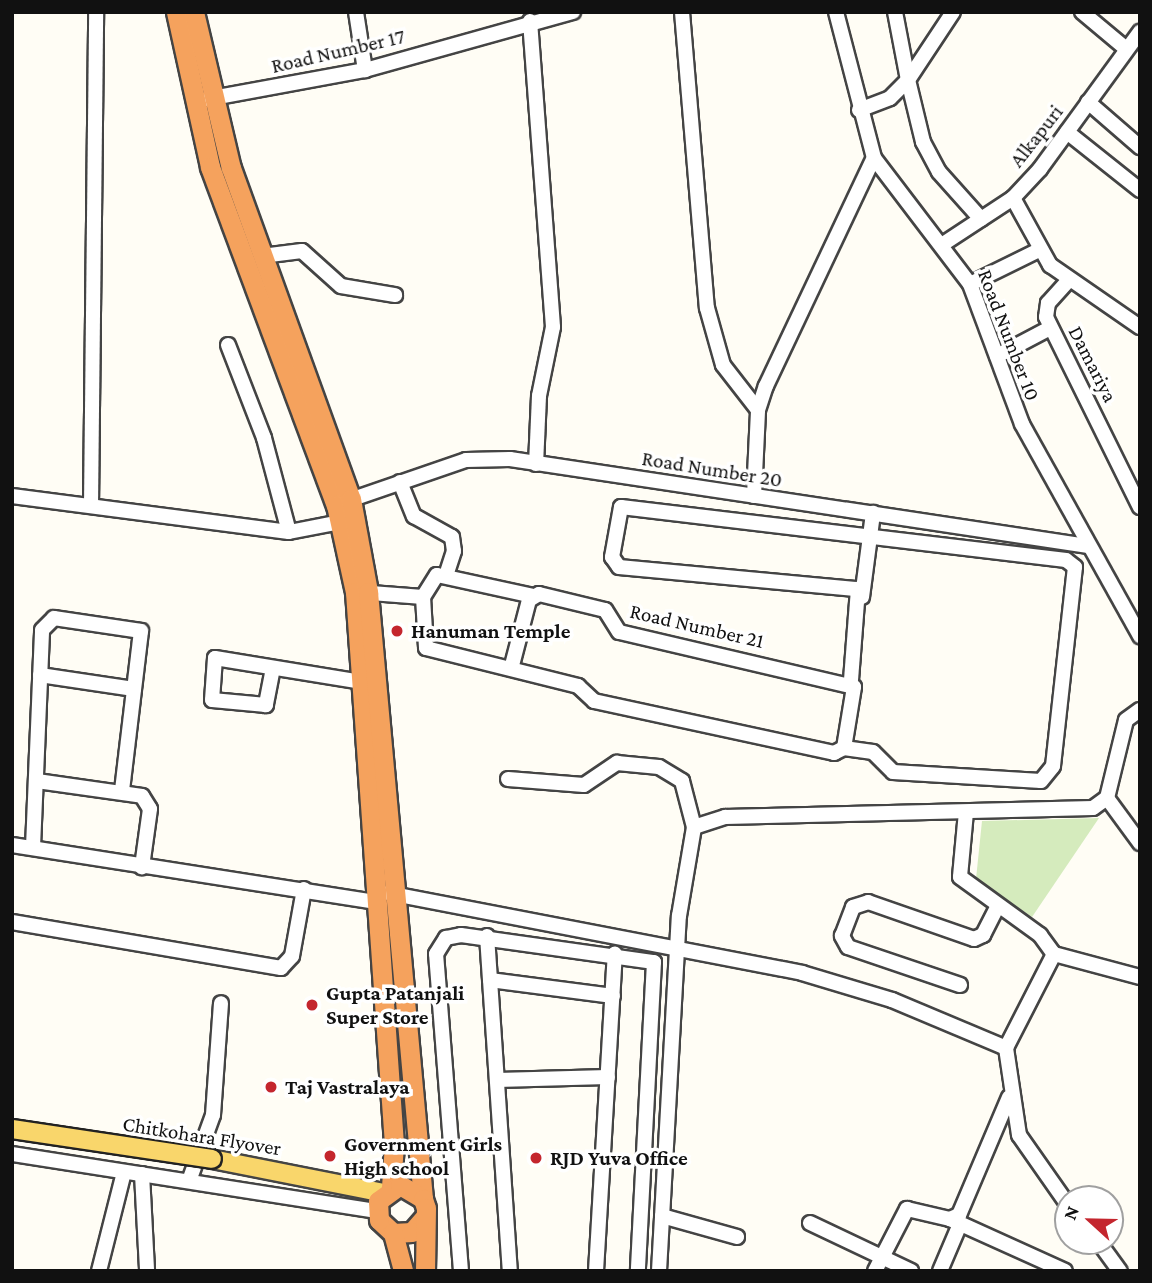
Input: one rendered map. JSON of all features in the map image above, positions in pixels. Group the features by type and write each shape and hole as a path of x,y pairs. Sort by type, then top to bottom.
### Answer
{"highway":[{"path":"176,12 203,99 262,257 342,509 361,592 382,896 394,1144 384,1197 403,1271"},
{"path":"194,12 203,99 247,278 342,509"},
{"path":"361,592 362,682 382,896 424,1208 425,1271"},
{"path":"384,1197 410,1186 424,1208"},
{"path":"393,1233 412,1232 424,1208"}],"main road":[{"name":"Chitkohara Flyover","path":"12,1129 350,1186 384,1197"}],"street":[{"path":"91,506 96,12"},
{"path":"356,12 365,70"},
{"name":"Road Number 17","path":"203,99 365,70 530,21 573,12"},
{"path":"682,12 707,309 723,365 758,410"},
{"name":"Road Number 10","path":"836,12 859,110 874,158 943,244 970,284 1022,424 1140,636"},
{"path":"895,12 923,142 939,172 981,219"},
{"path":"859,110 890,98 908,80 953,12"},
{"path":"1082,12 1125,48"},
{"path":"530,21 553,327 539,396 536,464"},
{"name":"Alkapuri","path":"943,244 1013,198 1067,132 1125,48 1140,32"},
{"path":"1088,102 1140,147"},
{"path":"1067,132 1140,190"},
{"path":"754,496 758,410 874,158"},
{"path":"1013,198 1040,250 1068,281 1140,327"},
{"path":"970,284 1040,250"},
{"path":"262,257 302,251 341,286 395,295"},
{"name":"Damariya","path":"1068,281 1048,303 1051,328 1140,507"},
{"path":"997,356 1051,328"},
{"path":"228,345 264,438 289,532"},
{"name":"Road Number 20","path":"12,496 289,532 400,482 466,460 536,464 1088,546"},
{"path":"400,482 414,516 452,537 446,575 431,579 423,597 426,648 578,686 594,701 834,753 845,748 873,752 893,772 1041,781 1052,766 1077,578 1066,560 627,504 618,512 612,557 619,567 850,586 862,597"},
{"path":"845,748 873,513"},
{"name":"Road Number 21","path":"446,575 605,610 619,632 853,684"},
{"path":"361,592 423,597"},
{"path":"512,669 533,596"},
{"path":"33,848 42,631 54,618 136,628 142,639 122,791"},
{"path":"274,668 266,705 214,702 215,658 362,682"},
{"path":"40,675 134,689"},
{"path":"694,828 725,817 1085,809 1107,798 1126,720 1140,710"},
{"path":"508,779 584,785 617,762 659,767 682,781 694,828 678,948 659,1271"},
{"path":"37,781 122,791 142,796 150,809 142,867"},
{"path":"1107,798 1140,843"},
{"path":"966,812 960,877 997,907 1040,935 1054,954 1140,977"},
{"path":"12,845 142,867 304,889 382,896 678,948 844,984 1006,1048"},
{"path":"12,922 281,968 292,956 304,889"},
{"path":"960,985 848,947 842,936 853,907 868,902 974,939 983,935 997,907"},
{"path":"487,936 510,1271"},
{"path":"461,1271 436,954 446,938 487,936 649,958 657,970 638,1271"},
{"path":"596,1271 615,954"},
{"path":"1054,954 1006,1048 1010,1096 1019,1135 1054,1185"},
{"path":"490,981 613,996"},
{"path":"189,1181 213,1115 221,1003"},
{"path":"497,1080 608,1077"},
{"path":"940,1271 955,1222 963,1211 1010,1096"},
{"path":"12,1154 189,1181 384,1197"},
{"path":"99,1271 124,1172"},
{"path":"142,1174 147,1271"},
{"path":"875,1271 907,1209 955,1222 1065,1271"},
{"path":"662,1216 737,1237"},
{"path":"810,1223 911,1271"},
{"path":"1108,1255 1120,1271"}],"green space":[{"path":"1099,818 1032,917 976,879 982,821"}],"place":[{"name":"Hanuman Temple","path":"397,631"},
{"name":"Gupta Patanjali Super Store","path":"312,1005"},
{"name":"Taj Vastralaya","path":"271,1087"},
{"name":"Government Girls High school","path":"330,1156"},
{"name":"RJD Yuva Office","path":"536,1158"}]}
